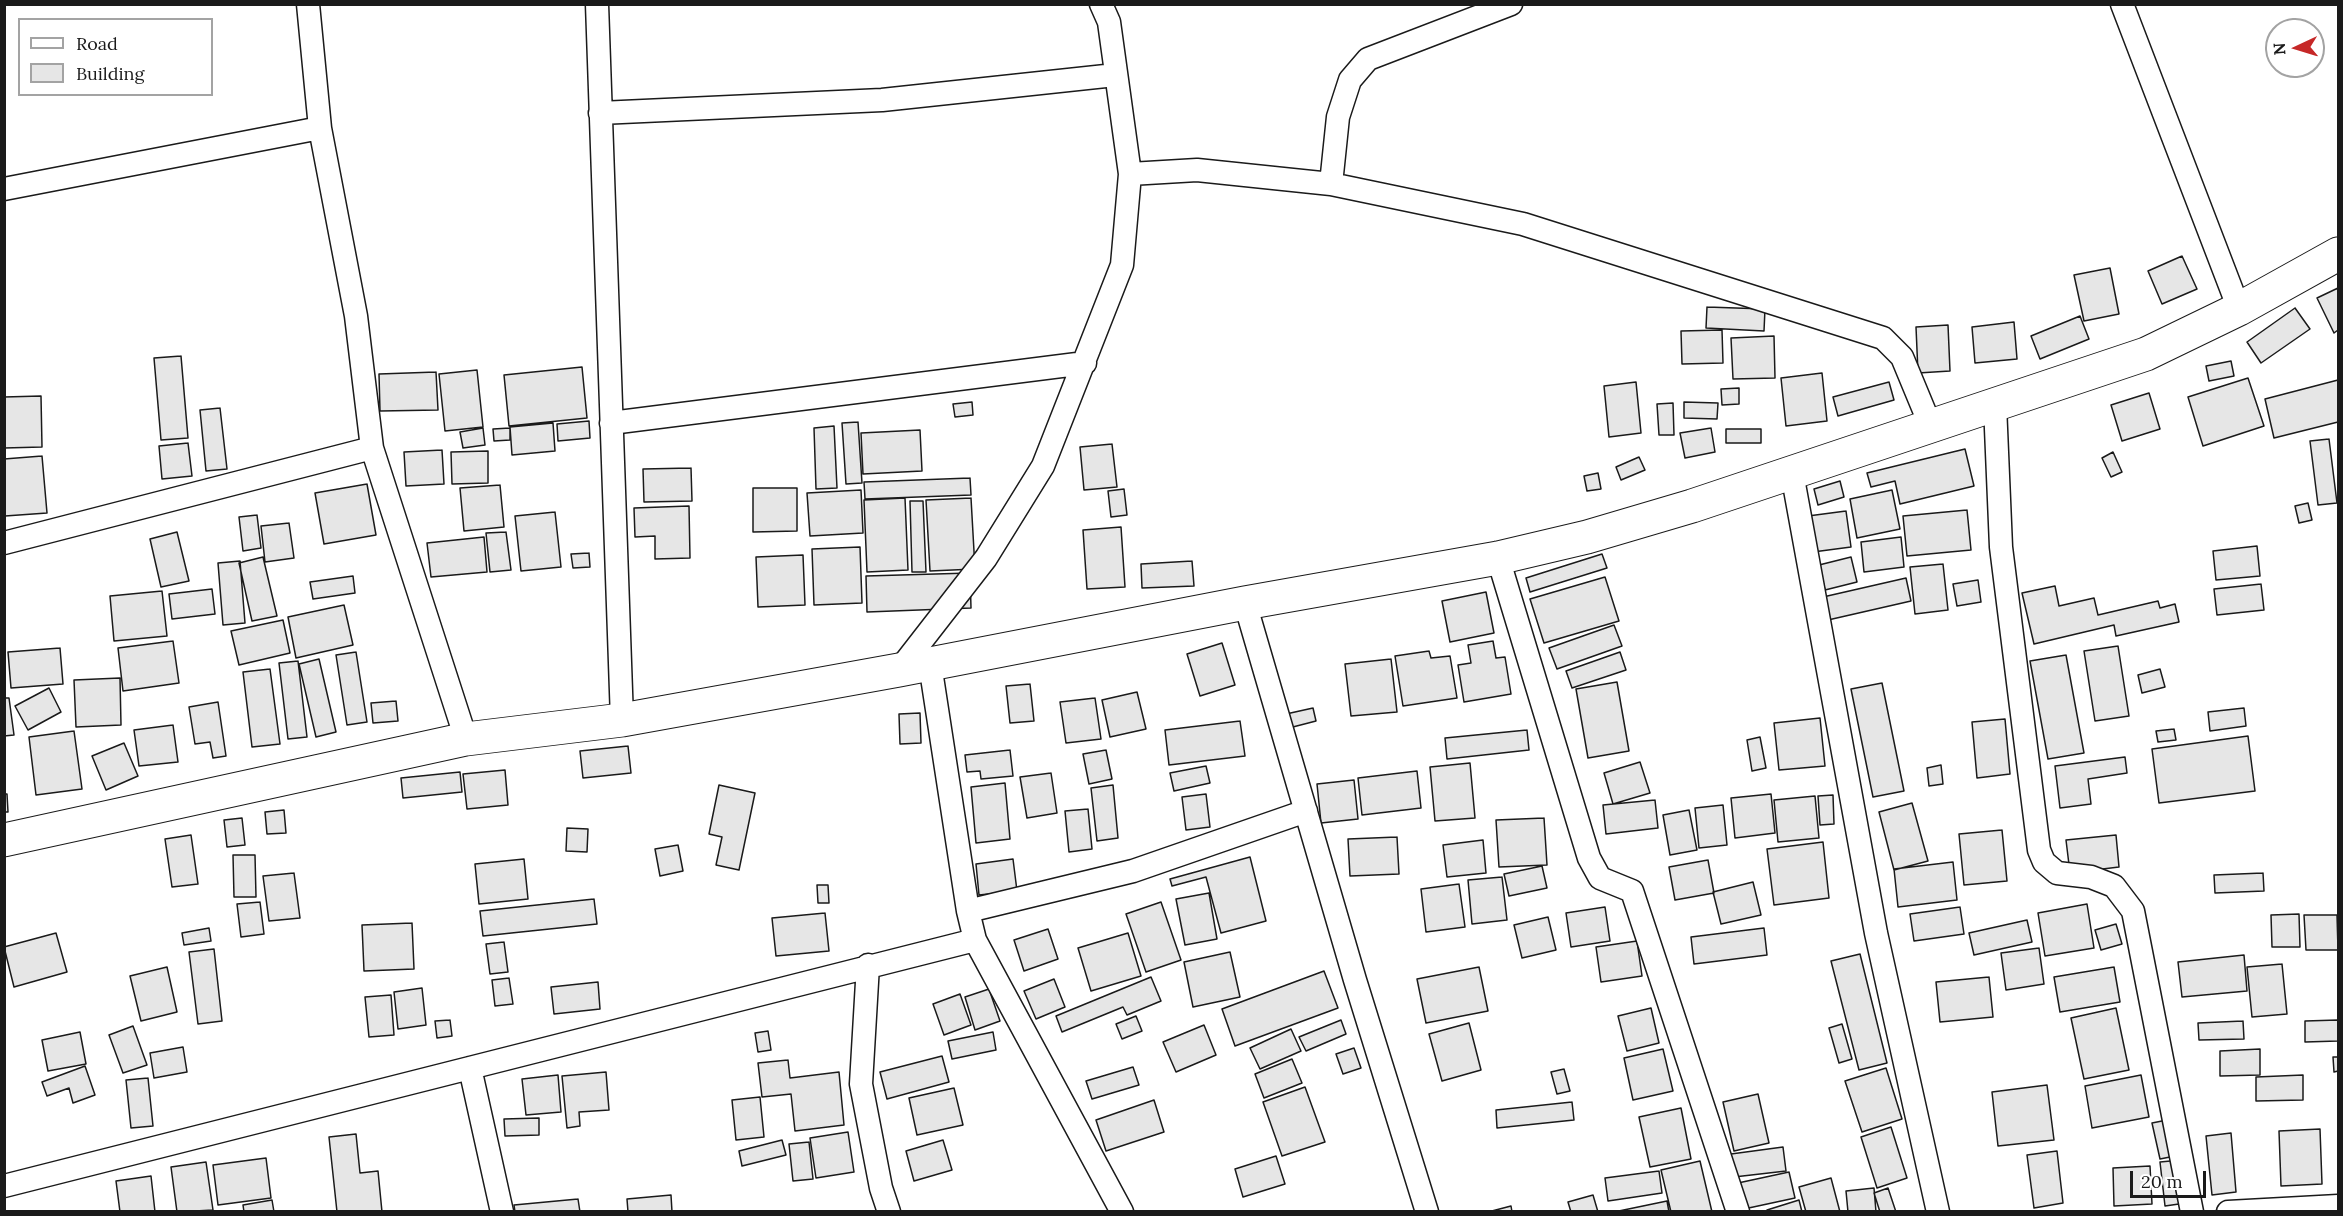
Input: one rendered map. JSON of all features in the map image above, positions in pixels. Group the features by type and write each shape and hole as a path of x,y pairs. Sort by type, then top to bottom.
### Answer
{"street":[{"path":"308,4 320,128 356,316 372,448 466,739"},
{"path":"597,4 622,720"},
{"path":"1331,184 1338,117 1350,80 1368,59 1511,4"},
{"path":"2122,4 2239,309"},
{"path":"1108,10 1130,174 1122,265 1043,466 915,667 975,940 1122,1212"},
{"path":"600,113 882,100 1115,75"},
{"path":"4,189 320,128"},
{"path":"1130,174 1197,170 1331,184 1523,224 1883,338 1902,357 1931,427"},
{"path":"4,840 466,739 622,720 1497,558 1671,512 2146,354 2239,309 2338,254"},
{"path":"611,423 1085,363"},
{"path":"1995,405 2001,547 2039,850 2044,862 2057,873 2091,877 2114,886 2133,911 2192,1212"},
{"path":"4,543 372,448"},
{"path":"1792,473 1876,933 1938,1212"},
{"path":"1497,558 1589,858 1600,878 1632,891 1738,1212"},
{"path":"1245,603 1355,980 1427,1212"},
{"path":"968,911 1133,871 1306,811"},
{"path":"4,1186 868,965 975,940"},
{"path":"868,965 861,1084 881,1188 889,1212"},
{"path":"470,1068 502,1212"},
{"path":"2228,1212 2338,1206"}],"building":[{"path":"2182,256 2197,289 2162,304 2148,271"},
{"path":"2110,268 2119,314 2084,321 2074,275"},
{"path":"2338,288 2338,330 2334,333 2317,298"},
{"path":"1707,307 1765,309 1764,331 1706,328"},
{"path":"2295,308 2310,329 2261,363 2247,342"},
{"path":"2080,316 2089,339 2040,359 2031,336"},
{"path":"2014,322 2017,359 1975,363 1972,327"},
{"path":"1948,325 1950,371 1918,373 1916,327"},
{"path":"1722,330 1723,363 1682,364 1681,331"},
{"path":"1774,336 1775,378 1733,379 1731,338"},
{"path":"181,356 188,438 161,440 154,358"},
{"path":"2231,361 2234,376 2209,381 2206,366"},
{"path":"582,367 587,418 509,426 504,375"},
{"path":"477,370 483,427 445,431 439,374"},
{"path":"436,372 438,410 380,411 379,374"},
{"path":"1822,373 1827,421 1786,426 1781,378"},
{"path":"2248,378 2264,426 2203,446 2188,397"},
{"path":"2338,380 2338,422 2274,438 2265,399"},
{"path":"1636,382 1641,433 1609,437 1604,386"},
{"path":"1889,382 1894,400 1838,416 1833,397"},
{"path":"1739,388 1739,404 1722,405 1721,389"},
{"path":"2149,393 2160,429 2122,441 2111,405"},
{"path":"41,396 42,447 4,448 4,397"},
{"path":"972,402 973,415 955,417 953,404"},
{"path":"1684,402 1718,403 1717,419 1684,418"},
{"path":"1673,403 1674,435 1659,435 1657,404"},
{"path":"220,408 227,469 206,471 200,410"},
{"path":"589,421 590,438 558,441 557,424"},
{"path":"858,422 862,483 846,484 842,423"},
{"path":"553,423 555,451 512,455 510,427"},
{"path":"834,426 837,488 816,489 814,428"},
{"path":"483,428 485,445 463,448 460,432"},
{"path":"510,428 510,440 494,441 493,429"},
{"path":"1711,428 1715,452 1685,458 1680,433"},
{"path":"1726,429 1761,429 1761,443 1726,443"},
{"path":"920,430 922,471 863,474 861,433"},
{"path":"2329,439 2337,503 2318,505 2310,441"},
{"path":"188,443 192,476 162,479 159,446"},
{"path":"1112,444 1117,487 1084,490 1080,447"},
{"path":"1965,449 1974,486 1900,504 1895,481 1871,487 1867,473"},
{"path":"442,450 444,484 406,486 404,452"},
{"path":"488,451 488,483 452,484 451,452"},
{"path":"2113,452 2122,472 2111,477 2102,458"},
{"path":"42,456 47,513 5,516 4,459"},
{"path":"1639,457 1645,470 1621,480 1616,467"},
{"path":"691,468 692,501 644,502 643,469"},
{"path":"1598,473 1601,489 1587,491 1584,476"},
{"path":"970,478 971,495 865,499 864,482"},
{"path":"1840,481 1844,497 1818,505 1814,489"},
{"path":"367,484 376,535 324,544 315,493"},
{"path":"500,485 504,527 464,531 460,488"},
{"path":"753,488 797,488 797,531 753,532"},
{"path":"1124,489 1127,515 1111,517 1108,491"},
{"path":"861,490 863,533 810,536 807,493"},
{"path":"1892,490 1900,529 1857,538 1850,499"},
{"path":"905,498 908,570 867,572 864,500"},
{"path":"971,498 975,569 930,571 926,500"},
{"path":"910,501 923,501 926,572 912,572"},
{"path":"2308,503 2312,520 2299,523 2295,506"},
{"path":"689,506 690,558 655,559 655,536 635,537 634,508"},
{"path":"1967,510 1971,550 1907,556 1903,516"},
{"path":"1846,511 1851,547 1813,552 1808,516"},
{"path":"555,512 561,567 521,571 515,516"},
{"path":"257,515 261,548 243,551 239,517"},
{"path":"289,523 294,558 265,562 261,526"},
{"path":"1121,527 1125,587 1087,589 1083,530"},
{"path":"177,532 189,581 161,587 150,539"},
{"path":"506,532 511,570 490,572 486,533"},
{"path":"484,537 487,572 431,577 427,543"},
{"path":"1901,537 1904,567 1864,572 1861,542"},
{"path":"2257,546 2260,576 2216,580 2213,551"},
{"path":"860,547 862,603 814,605 812,549"},
{"path":"589,553 590,567 573,568 571,554"},
{"path":"1602,554 1607,568 1530,592 1526,578"},
{"path":"803,555 805,605 758,607 756,557"},
{"path":"263,557 277,616 252,621 239,563"},
{"path":"1851,557 1857,582 1825,590 1819,565"},
{"path":"240,561 245,623 223,625 218,563"},
{"path":"1192,561 1194,586 1142,588 1141,564"},
{"path":"1943,564 1948,610 1915,614 1910,567"},
{"path":"970,573 971,608 867,612 866,576"},
{"path":"353,576 355,593 313,599 310,582"},
{"path":"1605,577 1619,621 1544,643 1530,599"},
{"path":"1906,578 1911,601 1828,620 1823,597"},
{"path":"1978,580 1981,602 1957,606 1953,584"},
{"path":"2261,584 2264,610 2217,615 2214,589"},
{"path":"2055,586 2059,606 2094,598 2098,615 2158,601 2160,608 2175,604 2179,622 2116,636 2114,625 2034,644 2022,593"},
{"path":"212,589 215,614 172,619 169,594"},
{"path":"162,591 167,636 114,641 110,596"},
{"path":"1486,592 1494,633 1450,642 1442,601"},
{"path":"344,605 353,645 296,658 288,617"},
{"path":"283,620 290,653 239,665 231,631"},
{"path":"1614,625 1622,646 1557,669 1549,648"},
{"path":"173,641 179,683 123,691 118,648"},
{"path":"1493,641 1496,658 1505,657 1511,694 1464,702 1458,665 1471,663 1468,645"},
{"path":"1222,643 1235,685 1200,696 1187,654"},
{"path":"2118,646 2129,716 2095,721 2084,651"},
{"path":"60,648 63,684 11,688 8,652"},
{"path":"1429,651 1431,658 1450,656 1457,698 1403,706 1395,656"},
{"path":"356,652 367,722 347,725 336,655"},
{"path":"1620,652 1626,670 1572,688 1566,671"},
{"path":"2066,655 2084,753 2048,759 2030,661"},
{"path":"319,659 336,732 316,737 299,664"},
{"path":"1391,659 1397,712 1351,716 1345,664"},
{"path":"298,661 307,737 288,739 279,663"},
{"path":"270,669 280,744 252,747 243,672"},
{"path":"2160,669 2165,687 2142,693 2138,675"},
{"path":"120,678 121,725 76,727 74,680"},
{"path":"1617,682 1629,751 1588,758 1576,689"},
{"path":"1882,683 1904,791 1873,797 1851,689"},
{"path":"1030,684 1034,721 1010,723 1006,686"},
{"path":"49,688 61,712 28,730 15,706"},
{"path":"1137,692 1146,729 1110,737 1102,700"},
{"path":"4,698 9,698 14,735 4,736"},
{"path":"1095,698 1101,739 1066,743 1060,702"},
{"path":"396,701 398,721 373,723 371,703"},
{"path":"218,702 226,756 213,758 210,742 195,744 189,707"},
{"path":"1313,708 1316,721 1289,728 1286,714"},
{"path":"2244,708 2246,726 2210,731 2208,712"},
{"path":"920,713 921,743 900,744 899,714"},
{"path":"1820,718 1825,766 1779,770 1774,723"},
{"path":"2005,719 2010,774 1977,778 1972,722"},
{"path":"1240,721 1245,756 1169,765 1165,730"},
{"path":"173,725 178,762 139,766 134,730"},
{"path":"2174,729 2176,740 2158,742 2156,731"},
{"path":"1527,730 1529,750 1447,759 1445,738"},
{"path":"74,731 82,789 36,795 29,737"},
{"path":"2248,736 2255,791 2159,803 2152,749"},
{"path":"1760,737 1766,768 1752,771 1747,740"},
{"path":"124,743 138,776 106,790 92,756"},
{"path":"628,746 631,773 583,778 580,751"},
{"path":"1010,750 1013,776 981,779 980,771 967,772 965,755"},
{"path":"1106,750 1112,779 1089,784 1083,754"},
{"path":"2125,757 2127,773 2088,779 2091,804 2060,808 2055,766"},
{"path":"1640,762 1650,793 1613,804 1604,773"},
{"path":"1470,763 1475,818 1435,821 1430,767"},
{"path":"1941,765 1943,784 1929,786 1927,768"},
{"path":"1206,766 1210,783 1174,791 1170,773"},
{"path":"505,770 508,805 467,809 463,774"},
{"path":"1417,771 1421,808 1362,815 1358,778"},
{"path":"460,772 462,792 403,798 401,778"},
{"path":"1051,773 1057,813 1027,818 1020,777"},
{"path":"1354,780 1358,819 1321,823 1317,784"},
{"path":"1005,783 1010,839 976,843 971,787"},
{"path":"719,785 755,793 739,870 716,865 722,837 709,834"},
{"path":"1113,785 1118,838 1097,841 1091,788"},
{"path":"4,794 7,794 8,812 4,812"},
{"path":"1206,794 1210,827 1186,830 1182,797"},
{"path":"1771,794 1775,833 1735,838 1731,798"},
{"path":"1833,795 1834,824 1820,825 1818,796"},
{"path":"1815,796 1819,838 1778,842 1774,800"},
{"path":"1655,800 1658,828 1606,834 1603,805"},
{"path":"1912,803 1928,861 1894,870 1879,812"},
{"path":"1723,805 1727,845 1699,848 1695,808"},
{"path":"1088,809 1092,849 1069,852 1065,811"},
{"path":"284,810 286,833 267,834 265,812"},
{"path":"1689,810 1697,850 1670,855 1663,815"},
{"path":"242,818 245,845 227,847 224,820"},
{"path":"1544,818 1547,865 1499,867 1496,820"},
{"path":"567,828 588,829 587,852 566,851"},
{"path":"2002,830 2007,881 1964,885 1959,834"},
{"path":"191,835 198,884 172,887 165,839"},
{"path":"2116,835 2119,867 2070,873 2066,840"},
{"path":"1397,837 1399,874 1350,876 1348,839"},
{"path":"1483,840 1486,873 1447,877 1443,845"},
{"path":"1823,842 1829,898 1774,905 1767,849"},
{"path":"678,845 683,871 660,876 655,849"},
{"path":"233,855 255,855 256,897 234,897"},
{"path":"1250,857 1266,921 1221,933 1206,877 1172,886 1170,879"},
{"path":"524,859 528,899 479,904 475,864"},
{"path":"1013,859 1017,891 979,895 976,864"},
{"path":"1708,860 1714,893 1675,900 1669,867"},
{"path":"1953,862 1957,900 1898,907 1894,869"},
{"path":"1542,866 1547,888 1509,896 1504,874"},
{"path":"294,873 300,918 269,921 263,876"},
{"path":"2263,873 2264,891 2215,893 2214,875"},
{"path":"1502,877 1507,920 1472,924 1468,880"},
{"path":"1753,882 1761,915 1721,924 1713,892"},
{"path":"1459,884 1465,927 1426,932 1421,889"},
{"path":"817,885 828,885 829,903 818,903"},
{"path":"1209,893 1217,939 1185,945 1176,899"},
{"path":"594,899 597,924 483,936 480,911"},
{"path":"260,902 264,934 241,937 237,904"},
{"path":"1161,902 1181,960 1146,972 1126,914"},
{"path":"2087,904 2094,948 2045,956 2038,913"},
{"path":"1605,907 1610,941 1571,947 1566,913"},
{"path":"1960,907 1964,934 1914,941 1910,914"},
{"path":"825,913 829,951 776,956 772,918"},
{"path":"2299,914 2300,947 2272,947 2271,915"},
{"path":"2304,915 2337,915 2338,950 2306,950"},
{"path":"1548,917 1556,950 1522,958 1514,925"},
{"path":"2027,920 2032,942 1974,955 1969,933"},
{"path":"412,923 414,969 364,971 362,925"},
{"path":"2116,924 2122,944 2101,950 2095,930"},
{"path":"209,928 211,941 184,945 182,933"},
{"path":"1764,928 1767,955 1694,964 1691,937"},
{"path":"1048,929 1058,959 1024,971 1014,940"},
{"path":"56,933 67,972 14,987 4,947"},
{"path":"1128,933 1141,976 1091,991 1078,948"},
{"path":"1637,941 1642,976 1601,982 1596,947"},
{"path":"504,942 508,972 490,974 486,944"},
{"path":"2039,948 2044,984 2006,990 2001,953"},
{"path":"214,949 222,1021 198,1024 189,952"},
{"path":"1230,952 1240,997 1193,1007 1184,962"},
{"path":"1860,954 1887,1063 1859,1070 1831,961"},
{"path":"2244,955 2247,991 2182,997 2178,962"},
{"path":"2282,964 2287,1014 2252,1017 2247,967"},
{"path":"167,967 177,1012 141,1021 130,976"},
{"path":"1479,967 1488,1011 1426,1023 1417,979"},
{"path":"2114,967 2120,1002 2060,1012 2054,977"},
{"path":"1324,971 1338,1008 1235,1046 1222,1009"},
{"path":"1151,977 1161,1001 1127,1015 1123,1007 1062,1032 1056,1016"},
{"path":"1989,977 1993,1017 1940,1022 1936,982"},
{"path":"509,978 513,1004 495,1006 492,980"},
{"path":"1054,979 1065,1007 1036,1019 1024,991"},
{"path":"598,982 600,1009 554,1014 551,987"},
{"path":"422,988 426,1025 398,1029 394,992"},
{"path":"989,989 1000,1021 975,1030 965,997"},
{"path":"960,994 971,1025 944,1035 933,1004"},
{"path":"391,995 394,1035 369,1037 365,997"},
{"path":"1651,1008 1659,1043 1627,1051 1618,1016"},
{"path":"2116,1008 2129,1070 2084,1079 2071,1018"},
{"path":"1136,1016 1142,1031 1122,1039 1116,1024"},
{"path":"450,1020 452,1036 437,1038 435,1021"},
{"path":"1341,1020 1346,1034 1306,1051 1299,1037"},
{"path":"2338,1020 2338,1041 2305,1042 2305,1021"},
{"path":"2243,1021 2244,1039 2199,1040 2198,1023"},
{"path":"1469,1023 1481,1070 1442,1081 1429,1034"},
{"path":"1842,1024 1852,1059 1839,1063 1829,1028"},
{"path":"1204,1025 1216,1055 1176,1072 1163,1042"},
{"path":"133,1026 147,1065 123,1073 109,1035"},
{"path":"1291,1029 1301,1051 1260,1069 1250,1048"},
{"path":"768,1031 771,1050 758,1052 755,1033"},
{"path":"80,1032 86,1064 48,1071 42,1040"},
{"path":"993,1032 996,1050 952,1059 948,1041"},
{"path":"183,1047 187,1072 154,1078 150,1053"},
{"path":"1354,1048 1361,1068 1343,1074 1336,1054"},
{"path":"1663,1049 1673,1091 1633,1100 1624,1058"},
{"path":"2260,1049 2260,1075 2220,1076 2220,1051"},
{"path":"942,1056 949,1082 887,1099 880,1072"},
{"path":"2333,1057 2338,1057 2338,1071 2334,1072"},
{"path":"1292,1059 1302,1083 1264,1098 1255,1074"},
{"path":"788,1060 790,1078 839,1072 844,1125 795,1131 791,1094 762,1097 758,1063"},
{"path":"85,1066 95,1095 73,1103 69,1088 47,1096 42,1082"},
{"path":"1133,1067 1139,1085 1092,1099 1086,1081"},
{"path":"1886,1068 1902,1119 1862,1132 1845,1081"},
{"path":"1564,1069 1570,1091 1557,1094 1551,1072"},
{"path":"606,1072 609,1110 579,1112 580,1126 567,1128 562,1076"},
{"path":"558,1075 561,1112 526,1115 522,1079"},
{"path":"2141,1075 2149,1117 2092,1128 2085,1086"},
{"path":"2303,1075 2303,1100 2256,1101 2256,1077"},
{"path":"148,1078 153,1126 131,1128 126,1080"},
{"path":"2047,1085 2054,1140 1998,1146 1992,1092"},
{"path":"1305,1087 1325,1142 1282,1156 1263,1102"},
{"path":"954,1088 963,1125 917,1135 909,1098"},
{"path":"1758,1094 1769,1143 1734,1151 1723,1102"},
{"path":"760,1097 764,1137 736,1140 732,1100"},
{"path":"1154,1100 1164,1132 1106,1151 1096,1120"},
{"path":"1572,1102 1574,1120 1497,1128 1496,1110"},
{"path":"1681,1108 1691,1159 1650,1167 1639,1117"},
{"path":"539,1118 539,1135 505,1136 504,1119"},
{"path":"2172,1119 2180,1155 2160,1159 2152,1123"},
{"path":"1891,1127 1907,1178 1877,1188 1861,1137"},
{"path":"2320,1129 2322,1184 2281,1186 2279,1131"},
{"path":"848,1132 854,1172 816,1178 810,1138"},
{"path":"2231,1133 2236,1192 2212,1195 2206,1136"},
{"path":"356,1134 360,1173 378,1171 382,1212 337,1212 329,1137"},
{"path":"782,1140 786,1155 742,1166 739,1151"},
{"path":"943,1140 952,1170 914,1181 906,1151"},
{"path":"809,1142 813,1179 793,1181 789,1144"},
{"path":"1783,1147 1786,1171 1734,1177 1731,1154"},
{"path":"2057,1151 2063,1203 2034,1208 2027,1155"},
{"path":"1276,1156 1285,1184 1243,1197 1235,1169"},
{"path":"266,1158 271,1198 218,1205 213,1165"},
{"path":"2181,1160 2186,1203 2165,1206 2160,1162"},
{"path":"1700,1161 1712,1212 1671,1212 1661,1170"},
{"path":"206,1162 213,1210 177,1212 171,1167"},
{"path":"2150,1166 2152,1204 2114,1206 2113,1168"},
{"path":"1659,1171 1662,1193 1608,1201 1605,1178"},
{"path":"1789,1172 1795,1198 1744,1209 1738,1183"},
{"path":"151,1176 155,1212 120,1212 116,1181"},
{"path":"1831,1178 1840,1212 1806,1212 1799,1187"},
{"path":"1874,1188 1876,1212 1848,1212 1846,1191"},
{"path":"1888,1188 1896,1212 1880,1212 1874,1193"},
{"path":"671,1195 672,1212 628,1212 627,1199"},
{"path":"1593,1195 1598,1212 1571,1212 1568,1202"},
{"path":"578,1199 580,1212 515,1212 514,1205"},
{"path":"272,1200 274,1212 244,1212 243,1205"},
{"path":"1799,1200 1802,1212 1767,1212 1767,1210"},
{"path":"1667,1201 1669,1212 1614,1212"},
{"path":"1511,1206 1512,1212 1488,1212"}]}
